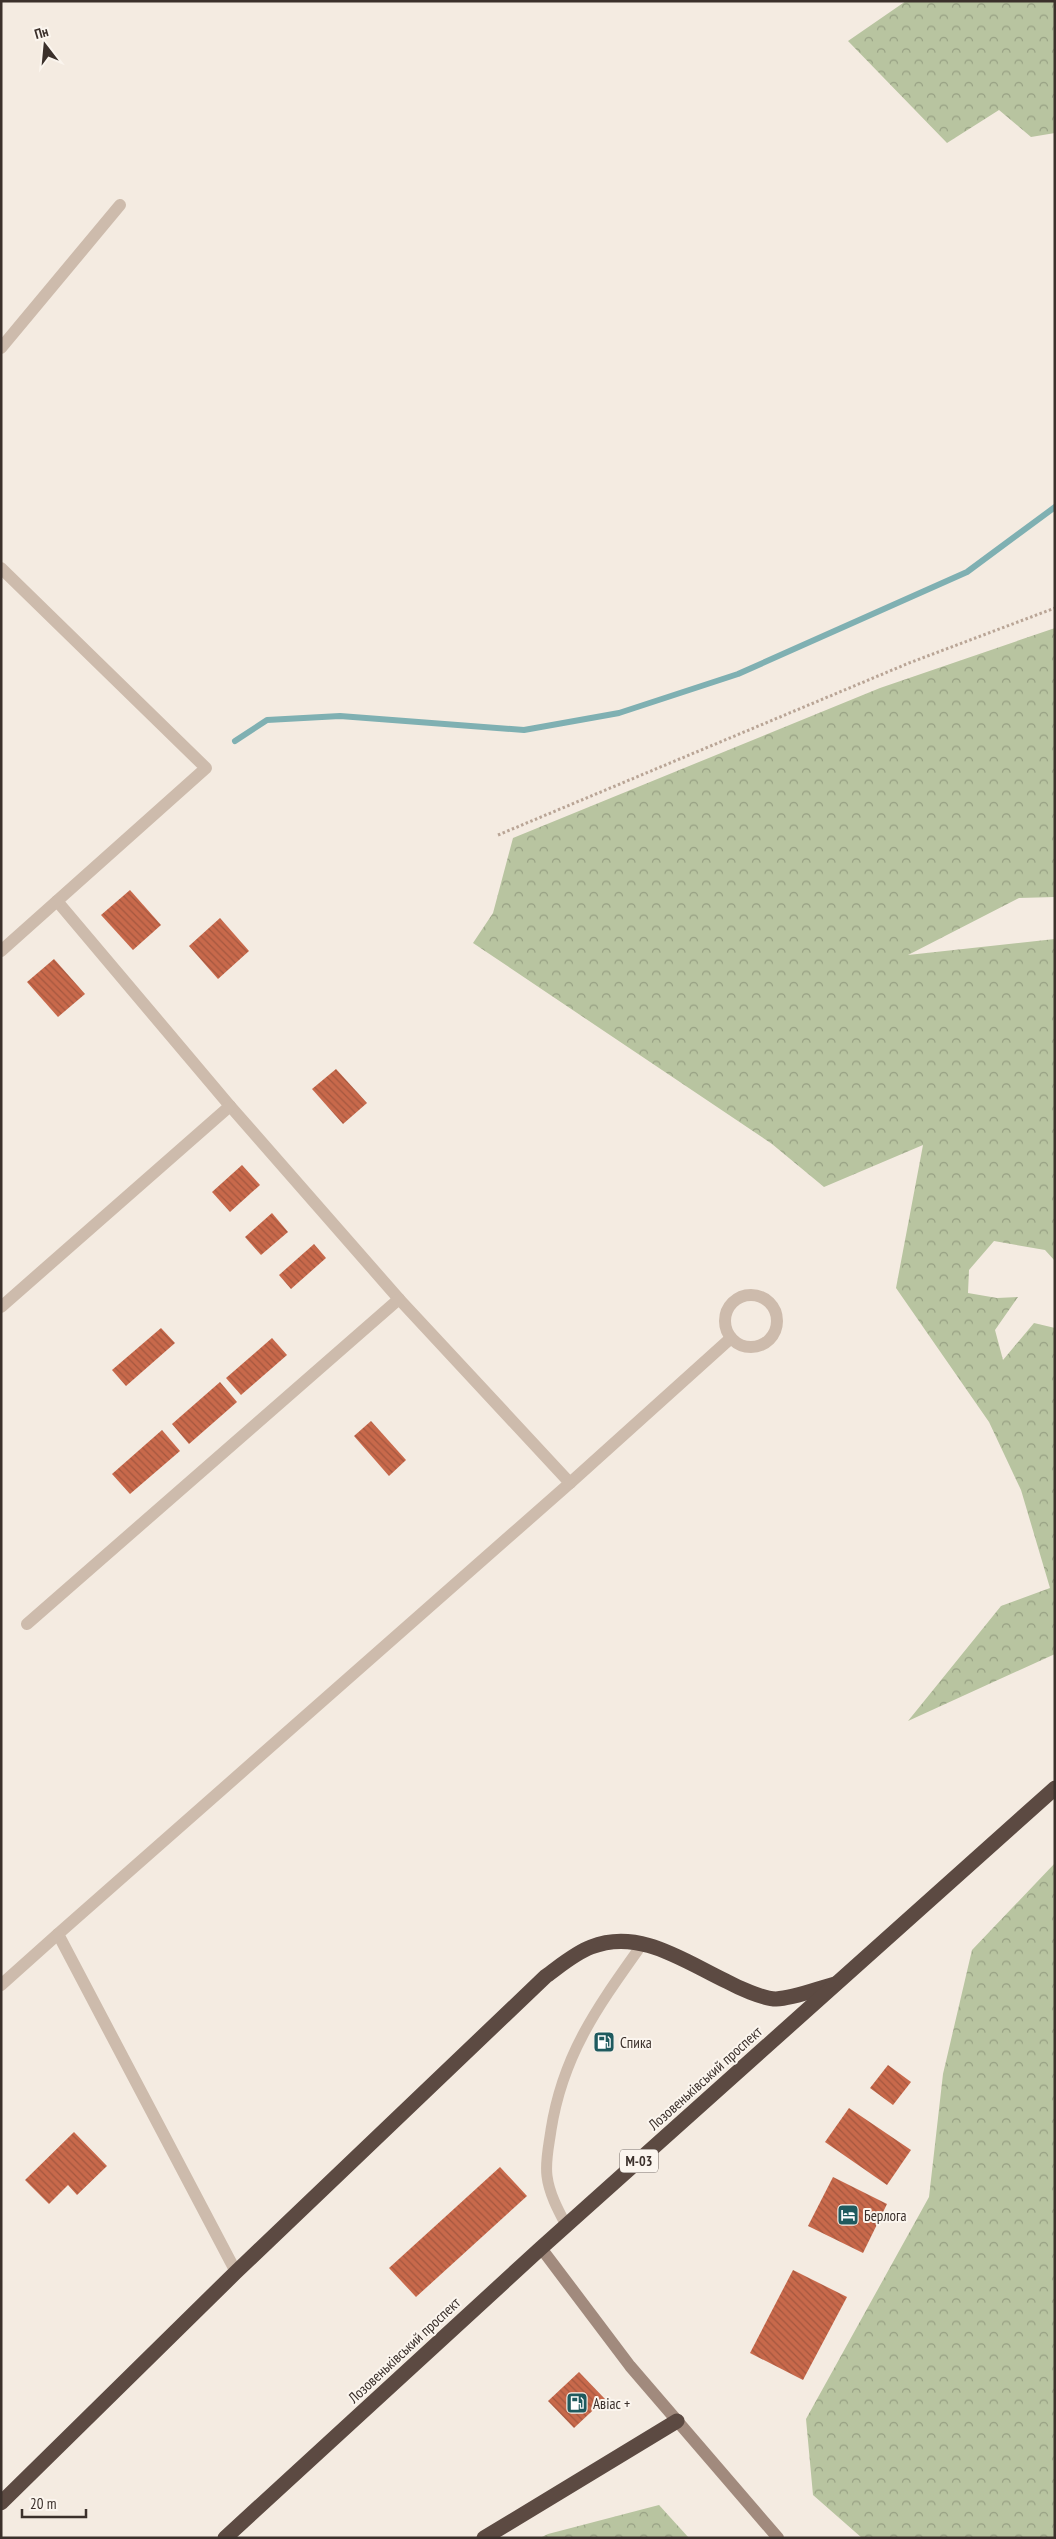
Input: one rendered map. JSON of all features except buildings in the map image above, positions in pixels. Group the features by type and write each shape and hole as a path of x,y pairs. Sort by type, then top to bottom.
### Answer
{"highway":[{"name":"Лозовеньківський проспект","path":"226,2538 541,2248 1055,1788"},
{"path":"1,2503 236,2272 546,1976 590,1947 612,1941 643,1943 656,1947 738,1988 775,1999 839,1983"},
{"path":"484,2538 677,2421"}],"street":[{"path":"1,348 120,205"},
{"path":"1,568 206,768 1,951"},
{"path":"57,901 230,1106 399,1299 570,1483"},
{"path":"1,1307 230,1106"},
{"path":"745,1296 762,1297 769,1302 777,1317 777,1325 769,1340 754,1347 746,1346 731,1338 725,1322 731,1305 745,1296"},
{"path":"27,1624 399,1299"},
{"path":"1,1985 570,1483 731,1338"},
{"path":"58,1934 236,2272"},
{"path":"541,2248 630,2366 778,2538"}],"lane":[{"path":"566,2226 554,2201 547,2176 547,2158 556,2098 570,2058 595,2009 643,1943"}],"path":[{"path":"498,835 910,663 1055,608"}],"green space":[{"path":"906,1 1055,1 1055,133 1031,137 999,110 947,143 848,41"},
{"path":"1055,628 1055,897 1019,898 908,955 1055,939 1055,1261 1045,1250 994,1241 969,1270 968,1293 997,1298 1018,1297 995,1330 1003,1360 1034,1323 1055,1328 1055,1654 908,1721 1001,1606 1050,1588 1021,1490 989,1422 896,1288 923,1145 824,1187 772,1144 473,943 493,913 513,838 880,688"},
{"path":"1055,1863 1055,2538 862,2538 813,2495 806,2419 929,2197 943,2074 972,1950"},
{"path":"659,2505 689,2538 540,2538 548,2534"}],"waterway":[{"path":"235,741 267,720 340,716 524,730 619,713 738,674 967,572 1055,507"}],"place":[{"name":"Спика","path":"604,2042"},
{"name":"Берлога","path":"848,2215"},
{"name":"Авiас +","path":"577,2403"}]}
